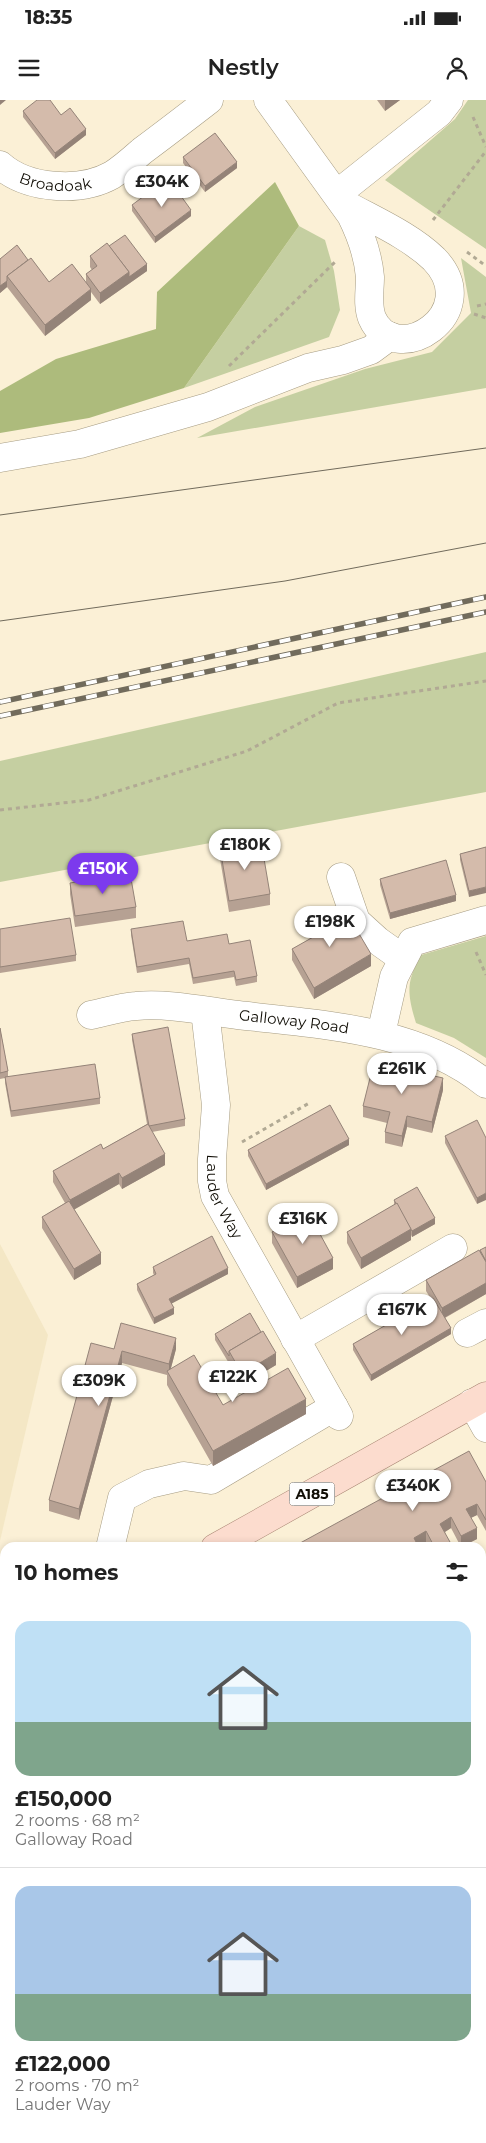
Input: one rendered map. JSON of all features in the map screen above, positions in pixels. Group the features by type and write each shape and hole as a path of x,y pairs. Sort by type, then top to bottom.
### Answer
{"main road":[{"name":"A185","path":"226,1542 479,1400"}],"street":[{"name":"Broadoak","path":"0,165 10,174 32,182 57,186 84,184 111,175 209,100"},
{"path":"268,100 351,215 361,236 367,258 370,277 369,301 372,318 382,331 401,340 414,338 427,332 441,321 450,309 452,295 443,270 434,259 414,244 340,199"},
{"path":"340,199 439,113 460,105"},
{"path":"0,458 80,444 182,414 308,368 343,360 371,350 390,336"},
{"path":"341,877 356,921 378,941 402,958"},
{"path":"381,1034 394,977 402,958 412,942 486,920"},
{"name":"Galloway Road","path":"91,1015 136,1006 166,1006 326,1025 381,1034 427,1050 468,1070 486,1084"},
{"name":"Lauder Way","path":"111,1542 122,1498 149,1484 184,1476 212,1480 336,1412 220,1209 214,1190 212,1159 216,1106 205,1011"},
{"path":"295,1339 453,1248"},
{"path":"479,1400 486,1428"}],"path":[{"path":"460,105 486,146"},
{"path":"430,224 486,151"},
{"path":"224,370 361,236"},
{"path":"0,810 89,800 247,751 338,703 486,681"},
{"path":"212,1159 311,1102"}],"shaded area":[{"path":"0,1244 48,1335 0,1541"}],"green space":[{"path":"468,100 486,100 486,249 385,180 455,119"},
{"path":"275,182 299,226 184,388 89,418 0,433 0,391 56,359 156,329 157,292"},
{"path":"299,226 325,240 334,271 340,310 329,337 184,388"},
{"path":"461,258 486,277 486,388 197,438 255,407 365,369 432,352 471,313"},
{"path":"486,652 486,792 0,882 0,761"},
{"path":"486,936 486,1058 454,1038 416,1023 411,1004 410,980 421,955"}],"building":[{"path":"37,100 50,100 61,115 70,108 86,129 55,153 23,111"},
{"path":"215,133 237,162 205,186 183,157"},
{"path":"168,178 191,210 155,237 132,205"},
{"path":"125,235 147,264 129,277 129,272 109,246"},
{"path":"107,243 129,272 100,293 86,274 97,266 90,256"},
{"path":"17,245 28,260 7,276 7,281 0,286 0,259"},
{"path":"31,258 49,282 72,264 91,289 45,325 7,276"},
{"path":"261,841 270,894 229,901 220,848"},
{"path":"486,847 486,887 469,891 460,854"},
{"path":"446,860 456,895 390,913 380,879"},
{"path":"130,873 136,907 75,916 70,883"},
{"path":"319,909 329,926 348,915 371,954 314,988 292,949 315,936 304,917"},
{"path":"70,918 76,955 0,967 0,929"},
{"path":"183,921 187,941 227,934 229,944 250,940 257,976 236,980 234,971 193,978 189,958 137,967 131,929"},
{"path":"168,1027 185,1119 149,1126 132,1034"},
{"path":"0,1028 8,1071 0,1073"},
{"path":"374,1062 443,1078 432,1122 407,1116 402,1136 385,1132 390,1112 363,1106"},
{"path":"95,1064 100,1098 11,1111 5,1077"},
{"path":"330,1105 349,1139 266,1184 248,1150"},
{"path":"477,1120 486,1138 486,1193 477,1198 445,1136"},
{"path":"148,1124 165,1154 122,1178 119,1173 70,1200 53,1171 101,1144 103,1149"},
{"path":"417,1187 435,1218 412,1231 394,1200"},
{"path":"69,1201 101,1253 74,1269 42,1217"},
{"path":"397,1203 411,1229 361,1258 347,1232"},
{"path":"308,1212 333,1258 297,1277 272,1232"},
{"path":"212,1236 228,1268 169,1299 174,1308 154,1318 137,1284 156,1274 153,1267"},
{"path":"486,1247 486,1261 480,1250"},
{"path":"479,1250 486,1262 486,1283 442,1308 426,1280"},
{"path":"433,1298 451,1328 371,1375 353,1344"},
{"path":"250,1313 261,1332 229,1351 229,1356 215,1334"},
{"path":"121,1323 176,1338 169,1364 122,1351 79,1509 49,1500 91,1343 114,1349"},
{"path":"263,1331 276,1353 242,1374 229,1351"},
{"path":"194,1355 223,1405 288,1368 306,1399 213,1451 167,1371"},
{"path":"469,1451 486,1482 486,1520 477,1504 466,1509 477,1528 461,1536 451,1517 440,1524 450,1542 432,1542 426,1531 414,1538 416,1542 302,1542"}],"tram line":[{"path":"0,515 486,448"},
{"path":"0,621 285,581 486,543"}],"railway":[{"path":"0,702 486,597"},
{"path":"0,716 486,612"}]}
